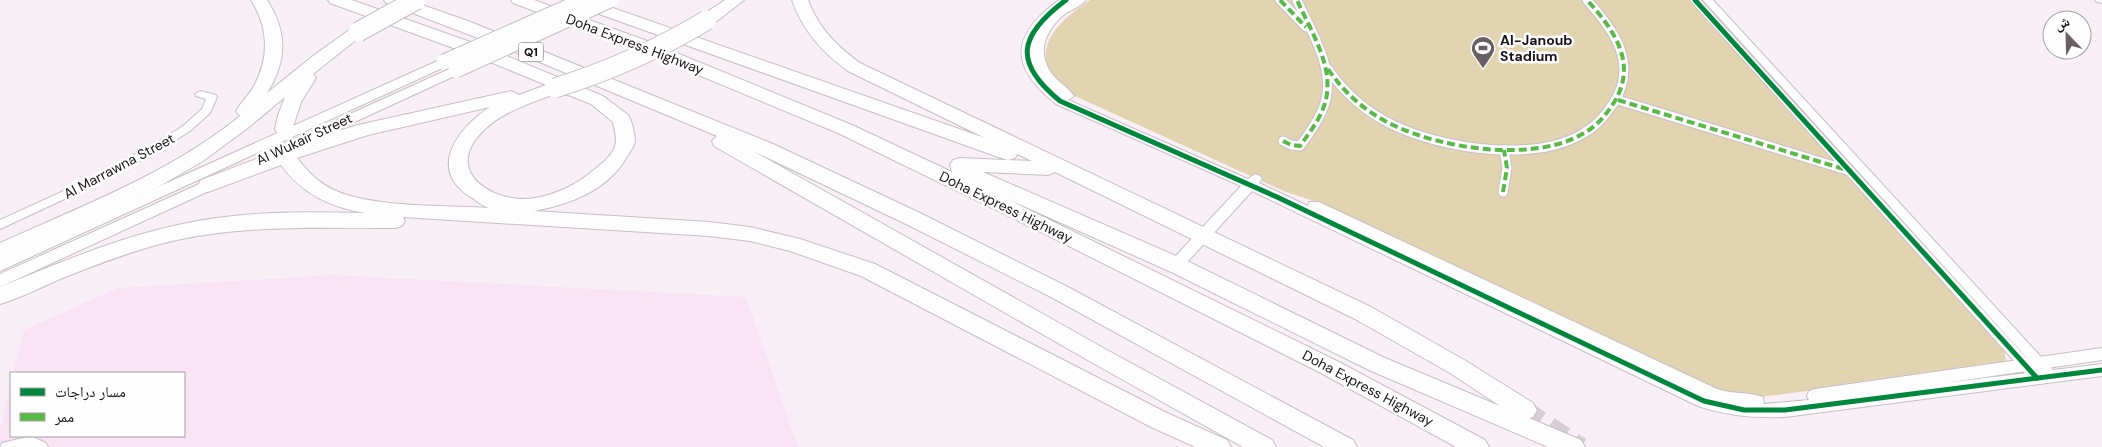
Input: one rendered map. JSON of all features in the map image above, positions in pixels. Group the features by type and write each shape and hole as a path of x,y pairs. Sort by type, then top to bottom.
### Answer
{"highway":[{"path":"196,156 251,104 267,80 272,67 275,38 271,22 259,0"},
{"path":"336,0 484,52 588,96 614,111 623,123 625,144 622,153 604,175 588,187 550,202 526,205 503,204 486,200 472,191 464,182 459,172 458,161 461,148 469,135 479,125 496,112 551,89 604,72 668,44 736,0"},
{"name":"Q1","path":"392,0 506,41 668,109"},
{"path":"0,252 151,182 196,156 243,122 303,72 358,32 416,0"},
{"name":"Doha Express Highway","path":"519,0 644,46 845,128 1329,367 1477,447"},
{"path":"576,0 1048,168 1142,205"},
{"path":"712,16 730,0"},
{"path":"800,0 810,26 819,38 833,52 854,67 1364,313 1458,367 1525,410"},
{"path":"284,129 288,111 300,88 336,48"},
{"path":"208,185 300,150 365,129 551,89"},
{"path":"668,109 751,160 1264,447"},
{"path":"668,109 763,148 933,228 1146,338 1345,447"},
{"path":"845,128 948,164 1176,265 1376,364 1573,447"},
{"path":"288,161 300,177 314,188 334,198 355,205 404,210 709,229 750,234 829,255 868,270 1159,420 1219,447"},
{"path":"948,164 1048,168"},
{"path":"0,296 110,251 163,235 218,224 269,221 605,222"}],"main road":[{"name":"Al Wukair Street","path":"0,281 208,185 584,0"},
{"name":"Al Wukair Street","path":"0,266 450,66 610,0"}],"street":[{"path":"1066,0 1042,19 1030,36 1027,53 1028,61 1030,69 1042,86 1070,106 1253,182"},
{"path":"1080,0 1050,22 1039,38 1037,47 1039,62 1059,90 1082,103 1253,182 1704,401 1732,409 1748,411 1785,410 2038,371 2102,354"},
{"path":"1280,0 1312,33"},
{"path":"1298,0 1328,69 1350,97 1380,118 1413,134 1449,145 1504,150 1563,143 1587,133 1618,100 1626,77 1624,58 1619,43 1601,14 1587,0"},
{"path":"1695,0 1850,171 2038,371 2102,370"},
{"path":"1708,0 2038,371"},
{"path":"1283,141 1291,145 1300,146 1309,135 1321,113 1329,90 1328,69"},
{"name":"Al Marrawna Street","path":"0,225 83,186 187,129 211,105 212,97 200,94"},
{"path":"1618,100 1850,171"},
{"path":"1503,192 1507,168 1504,150"},
{"path":"1176,265 1253,182"},
{"path":"7,447 30,441 41,447"}],"shaded area":[{"path":"1090,0 1693,0 2004,348 2006,360 2000,366 1777,395 1757,397 1711,390 1314,201 1286,192 1077,97 1053,78 1047,66 1046,54 1048,43 1061,23"},
{"path":"334,275 746,297 798,447 0,447 0,429 10,386 10,437 185,437 185,372 13,372 24,330 118,288"}],"tunnel":[{"path":"1525,410 1581,447"}],"marked path":[{"path":"1280,0 1306,27"},
{"path":"1283,141 1291,145 1300,146 1316,124 1325,106 1328,89 1327,73 1322,57 1297,0"},
{"path":"1328,69 1352,98 1372,113 1416,135 1464,147 1489,149 1538,147 1561,143 1583,134 1598,123 1617,97 1623,82 1624,67 1617,39 1609,26 1587,0"},
{"path":"1618,100 1847,170"},
{"path":"1503,192 1507,168 1504,150"}],"cycle path":[{"path":"1066,0 1050,12 1039,24 1031,36 1027,49 1028,62 1033,75 1044,88 1060,101 1277,197 1704,401 1744,410 1785,410 2102,370"},
{"path":"1695,0 2037,378"}],"place":[{"name":"Al-Janoub Stadium","path":"1483,69"}]}
